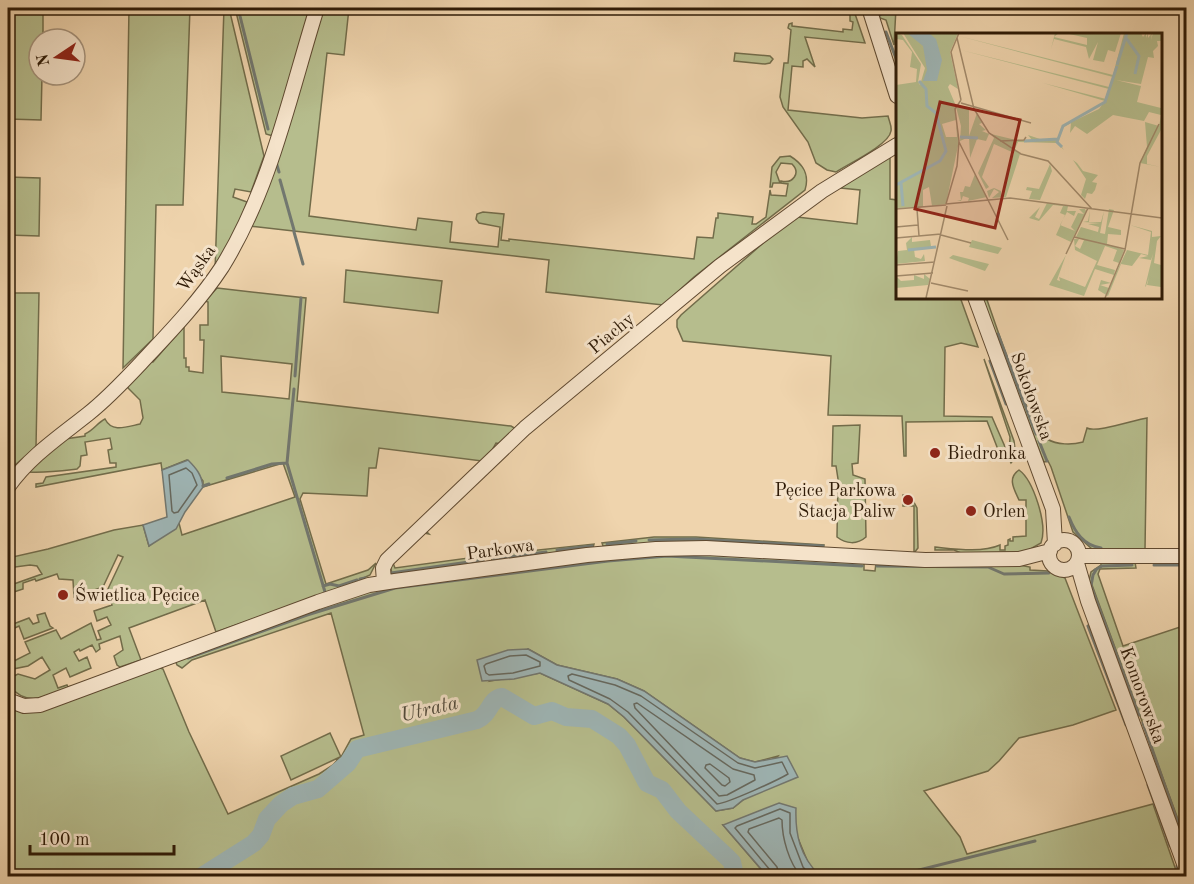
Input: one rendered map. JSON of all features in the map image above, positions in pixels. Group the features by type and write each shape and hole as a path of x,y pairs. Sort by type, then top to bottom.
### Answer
{"street":[{"name":"Wąska","path":"8,487 31,459 90,413 139,365 192,306 221,268 248,217 278,139 317,8"},
{"path":"869,8 896,93"},
{"name":"Piachy","path":"384,582 382,568 387,560 525,428 752,242 826,188 896,147"},
{"name":"Sokołowska","path":"975,298 1053,509 1053,553"},
{"name":"Sokołowska","path":"1053,509 1060,516 1070,542"},
{"path":"1074,563 1077,548 1070,542 1063,541 1053,553 1058,569 1074,563 1186,556"},
{"name":"Parkowa","path":"8,700 24,706 40,705 309,605 384,582 599,554 672,548 898,559 1019,559 1029,564 1053,553"},
{"name":"Komorowska","path":"1074,563 1186,869"}],"green space":[{"path":"8,8 43,8 43,27 27,27 27,87 42,87 41,120 8,119"},
{"path":"129,8 190,8 183,205 156,205 153,339 123,368"},
{"path":"224,8 229,8 264,156 251,192 235,189 233,197 247,202 239,224 215,271"},
{"path":"235,8 311,8 273,136 266,134"},
{"path":"322,8 349,8 344,55 327,53 309,216 416,230 418,218 452,222 450,242 498,247 500,227 479,223 476,219 477,214 483,212 504,214 501,240 694,259 697,237 713,238 718,213 753,217 752,224 756,224 766,217 770,190 771,195 786,196 788,184 781,183 781,181 789,181 796,174 792,164 781,163 776,172 780,183 773,183 770,187 772,167 780,157 790,156 799,162 806,174 805,190 694,277 663,305 546,292 549,260 249,226"},
{"path":"795,8 853,8 865,43 805,37 815,67 807,59 803,61 803,67 792,66 788,110 862,118 888,116 891,125 889,136 883,142 836,172 827,170 816,163 808,142 783,107 780,97 784,63 788,63 791,30 788,28 789,24 843,32 843,29 852,30 853,22 850,21 850,14"},
{"path":"875,8 896,8 894,45 886,20 880,18"},
{"path":"735,53 770,56 773,59 770,63 765,64 734,61"},
{"path":"890,156 890,199 896,200 896,298 960,298 978,347 961,343 945,347 944,416 992,417 1009,456 1010,437 984,359 1014,441 1016,457 1011,463 1008,457 1002,460 987,421 906,422 906,456 904,456 902,416 828,415 831,356 683,341 677,327 677,320 681,315 785,224 797,217 857,224 860,190 840,188"},
{"path":"8,177 40,178 39,236 8,235"},
{"path":"346,270 442,281 438,313 344,302"},
{"path":"217,288 306,298 297,401 511,426 516,429 502,444 496,443 482,461 379,448 376,468 369,468 367,496 303,493 300,499 326,584 368,570 376,563 370,575 361,581 216,632 205,600 129,628 141,660 120,667 117,665 114,656 123,650 120,636 99,644 100,649 96,652 92,645 74,652 79,661 87,657 91,668 70,677 66,668 53,675 58,688 72,686 38,698 23,697 8,685 8,679 18,674 35,679 50,670 42,657 28,666 8,670 8,664 30,653 25,642 56,630 61,639 91,623 97,640 101,639 98,631 111,625 107,617 97,621 94,611 112,605 107,591 123,557 118,555 103,587 74,597 73,580 59,579 57,574 23,583 23,589 8,594 8,577 11,585 42,574 37,566 8,568 8,558 114,530 143,525 149,546 179,523 182,535 295,497 283,463 203,487 203,481 187,460 162,470 161,463 36,487 36,484 43,483 46,477 116,467 116,463 110,463 108,450 112,449 110,438 85,442 87,455 81,456 80,466 77,469 41,472 29,472 28,470 65,439 85,436 105,419 115,428 140,424 143,418 140,400 128,388 128,385 149,362 153,362 184,326 186,367 189,367 189,371 203,373 204,340 200,340 200,325 208,325 208,302 205,301","holes":["221,356 292,364 289,399 222,392"]},
{"path":"8,293 39,293 36,447 8,471"},
{"path":"981,298 986,298 1031,416 1047,439 1060,443 1079,443 1083,442 1087,428 1107,428 1147,418 1145,550 1092,549 1073,532 1051,467 1048,461 1044,462"},
{"path":"860,425 858,463 852,464 853,475 865,479 866,537 852,543 837,537 838,479 836,466 832,466 833,426"},
{"path":"1019,470 1029,483 1038,503 1043,535 1041,543 1032,548 1031,552 961,553 954,550 935,550 935,547 977,550 1000,545 1000,550 1005,550 1008,540 1013,541 1013,537 1026,536 1026,500 1019,500 1012,480"},
{"path":"903,495 910,495 917,508 918,548 914,553 914,506 903,506"},
{"path":"426,531 429,534 424,533 393,563 395,568 483,556 484,562 392,574 390,564"},
{"path":"654,537 696,537 824,545 823,549 684,541 603,546 602,543"},
{"path":"594,544 593,548 492,561 491,555"},
{"path":"680,553 864,563 864,570 875,571 876,563 1014,564 1030,567 1030,570 1048,571 1065,578 1116,710 1073,725 1019,738 988,771 924,791 960,837 967,854 1153,804 1178,876 820,876 809,865 795,831 723,825 767,876 8,876 8,705 18,709 158,667 163,669 189,732 228,814 319,774 333,765 340,757 291,780 281,756 330,733 341,757 351,739 364,735 331,613 192,660 182,668 175,660 370,591 605,558","holes":["528,649 557,665 617,679 644,691 740,758 755,762 778,756 743,800 733,808 716,811 624,717 608,704 540,673 490,681"]},
{"path":"1101,562 1135,562 1136,568 1100,569 1098,574 1123,646 1186,625 1186,841 1092,585 1088,586 1086,582 1089,581 1091,572 1101,565"},
{"path":"45,613 53,628 24,639 19,626 8,631 8,626 29,618 33,624 39,622 37,615"}],"water":[{"path":"188,460 198,472 203,487 176,529 149,546 143,525 167,517 162,470"},
{"path":"528,649 557,665 617,679 644,691 740,758 755,762 787,756 798,777 743,800 733,808 716,811 624,717 608,704 540,673 514,679 482,681 477,660 508,650"},
{"path":"779,803 796,808 800,845 808,861 820,876 767,876 723,825"}],"waterway":[{"path":"238,8 268,129"},
{"path":"878,8 880,15"},
{"path":"886,32 896,58"},
{"path":"276,162 279,172"},
{"path":"280,180 294,230"},
{"path":"294,232 303,264"},
{"path":"295,376 301,298"},
{"path":"998,334 1036,434"},
{"path":"990,361 1006,404"},
{"path":"294,389 287,463 325,592"},
{"path":"1039,441 1047,461"},
{"path":"227,478 272,464 287,463"},
{"path":"203,486 209,484"},
{"path":"1069,517 1080,537 1089,544 1101,548"},
{"path":"649,540 694,539 823,546"},
{"path":"607,544 636,541"},
{"path":"557,550 592,546"},
{"path":"494,559 546,552"},
{"path":"188,658 307,615 395,588 608,561 667,556 862,566"},
{"path":"391,573 483,560"},
{"path":"1095,570 1102,566 1132,565"},
{"path":"1154,565 1180,565"},
{"path":"877,566 988,567 1004,574 1049,573"},
{"path":"1096,570 1091,586 1139,715"},
{"path":"360,579 365,578"},
{"path":"323,586 330,584 339,586 357,580"},
{"path":"1088,626 1126,725"},
{"name":"Utrata","path":"202,876 254,843 261,835 267,819 281,804 293,796 318,789 348,763 357,749 477,720 498,698 502,697 534,716 552,711 566,717 592,719 619,736 627,745 647,783 662,790 678,811 732,862 735,876"},
{"path":"1143,723 1186,846"},
{"path":"1148,785 1170,846"},
{"path":"895,876 1035,841"},
{"path":"1177,866 1179,876"}],"place":[{"name":"Biedronka","path":"935,453"},
{"name":"Pęcice Parkowa Stacja Paliw","path":"908,500"},
{"name":"Orlen","path":"971,511"},
{"name":"Świetlica Pęcice","path":"63,595"}]}
